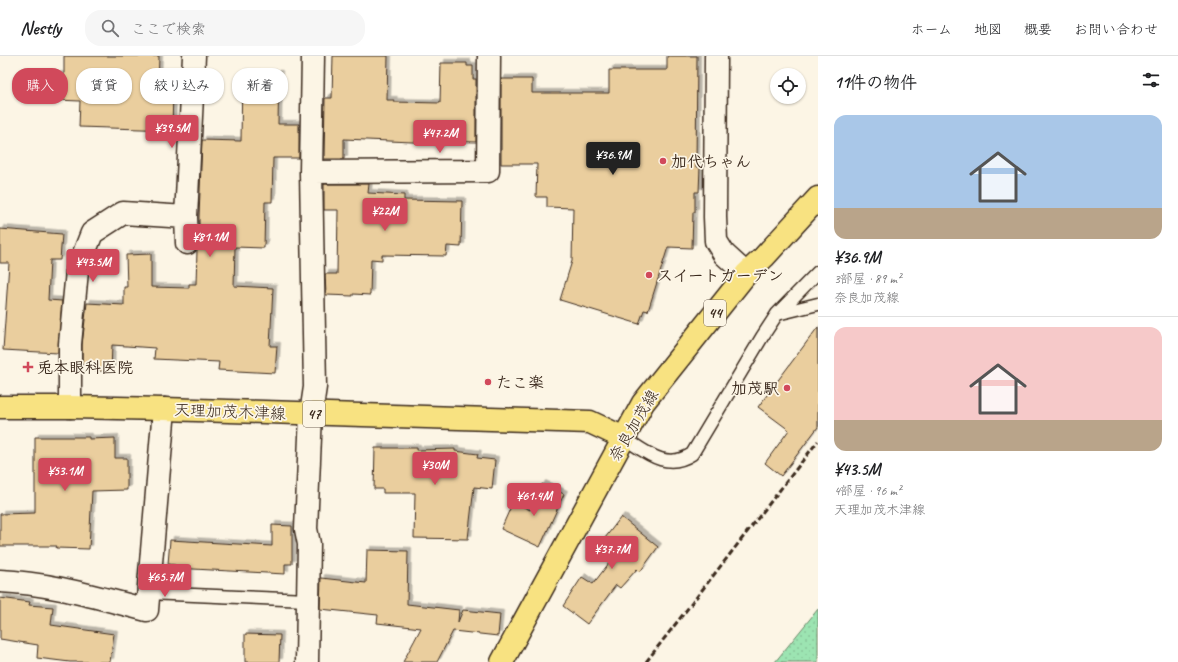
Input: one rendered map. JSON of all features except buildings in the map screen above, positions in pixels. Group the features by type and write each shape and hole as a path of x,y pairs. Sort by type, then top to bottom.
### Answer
{"main road":[{"name":"奈良加茂線","path":"502,662 643,403 746,274 764,257 818,198"},
{"name":"天理加茂木津線","path":"0,408 70,407 164,409 590,422 624,438"}],"street":[{"path":"187,243 186,217 194,56"},
{"path":"307,662 309,544 306,529 311,414 315,387 311,172 313,56"},
{"path":"311,172 488,171 489,56"},
{"path":"716,56 716,240 724,254 746,274"},
{"path":"70,407 70,344 77,271 92,233 123,213 186,217"},
{"path":"0,581 56,588 147,610 164,409"}],"lane":[{"path":"624,438 656,458 668,461 692,454 777,314 818,272"},
{"path":"777,314 818,304"},
{"path":"149,593 307,600"}],"green space":[{"path":"818,609 818,662 775,662"}],"railway":[{"path":"646,662 818,441"}],"place":[{"name":"加代ちゃん","path":"663,161"},
{"name":"スイートガーデン","path":"649,275"},
{"name":"兎本眼科医院","path":"28,367"},
{"name":"たこ楽","path":"488,382"},
{"name":"加茂駅","path":"787,388"}]}
